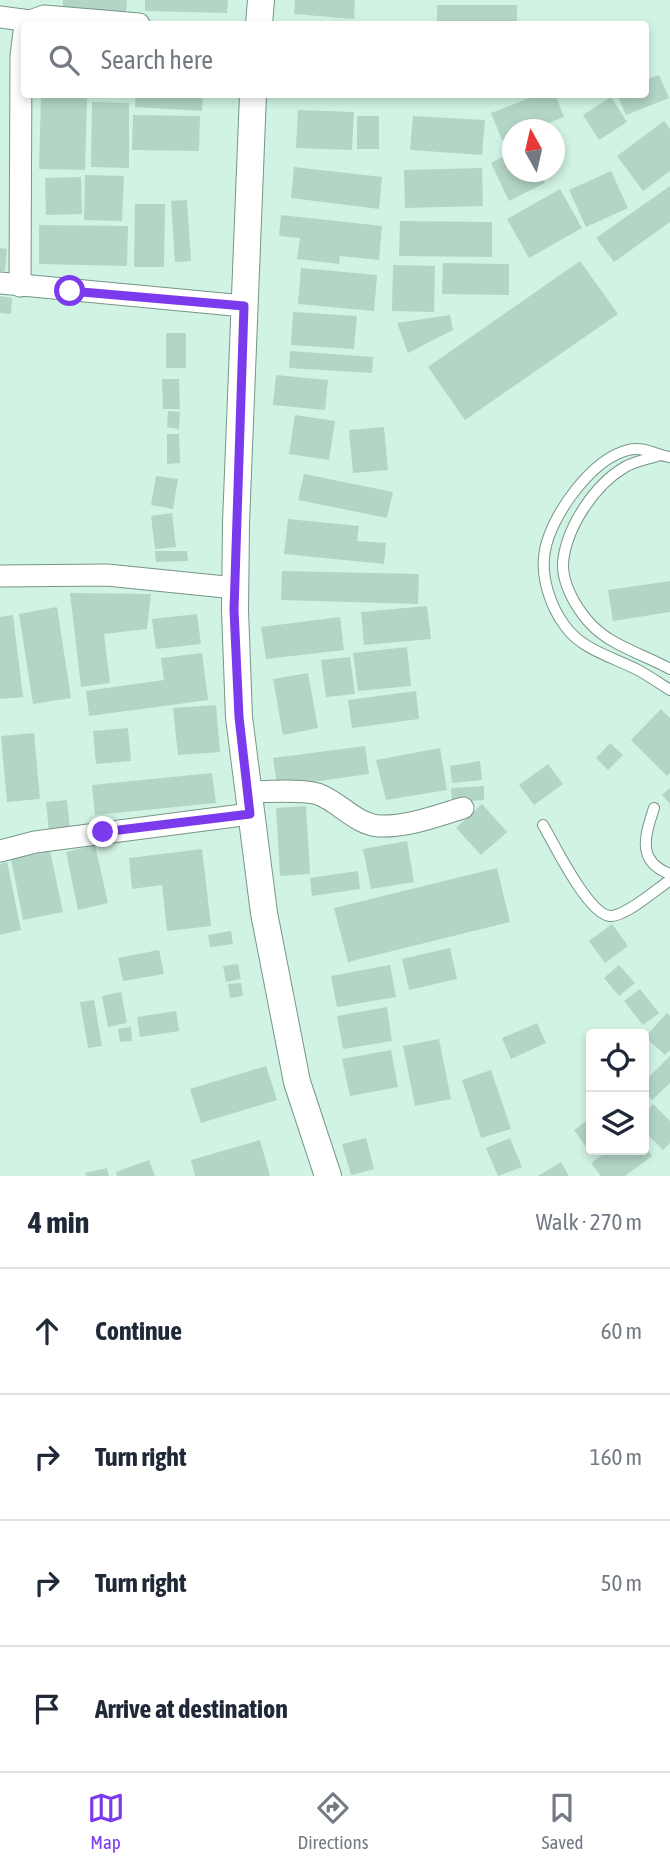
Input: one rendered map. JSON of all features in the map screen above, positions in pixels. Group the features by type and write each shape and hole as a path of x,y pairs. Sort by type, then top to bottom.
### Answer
{"street":[{"path":"259,21 261,0"},
{"path":"36,21 44,16 103,21"},
{"path":"0,17 21,24"},
{"path":"21,57 10,136 10,284 244,306"},
{"path":"253,98 235,588 239,717 264,913 297,1082 328,1176"},
{"path":"0,576 107,575 235,588"},
{"path":"0,851 249,803 315,793 334,801 361,821 377,826 404,825 463,808"}],"lane":[{"path":"665,456 644,449 629,449 610,458 584,480 555,522 545,550 545,577 551,601 563,624 574,637 640,671 670,690"},
{"path":"665,456 625,467 586,504 572,529 563,564 566,584 576,606 589,623 605,636 670,669"},
{"path":"543,825 584,894 597,911 610,916 623,913 670,877 660,870 646,853 645,836 654,808"}],"building":[{"path":"63,0 127,0 126,12 63,10"},
{"path":"145,0 228,0 227,13 145,11"},
{"path":"295,0 355,0 354,19 294,14"},
{"path":"437,5 517,5 517,21 437,21"},
{"path":"659,75 669,98 626,115 619,98 649,98 649,79"},
{"path":"41,98 87,98 85,170 39,169"},
{"path":"136,98 203,98 202,111 135,107"},
{"path":"530,98 557,98 564,117 502,119 502,140 491,113"},
{"path":"612,98 627,122 599,140 583,115"},
{"path":"92,102 129,103 129,168 91,167"},
{"path":"298,110 354,112 352,150 296,148"},
{"path":"133,115 200,116 199,151 132,150"},
{"path":"357,116 379,116 379,149 357,149"},
{"path":"413,116 485,120 482,155 410,150"},
{"path":"664,121 670,129 670,171 643,191 617,156"},
{"path":"502,157 502,182 545,183 509,201 491,163"},
{"path":"294,167 382,177 379,209 291,198"},
{"path":"482,168 483,206 405,208 404,170"},
{"path":"611,171 628,208 586,227 569,190"},
{"path":"85,175 124,176 122,221 84,220"},
{"path":"81,177 82,214 46,215 45,178"},
{"path":"670,186 670,222 614,262 596,238"},
{"path":"560,189 582,228 529,258 507,219"},
{"path":"187,200 191,261 175,262 171,201"},
{"path":"135,204 165,204 164,267 134,267"},
{"path":"281,215 382,226 379,260 340,256 339,264 297,259 300,238 279,236"},
{"path":"400,221 492,222 492,257 399,256"},
{"path":"39,225 128,226 127,266 39,264"},
{"path":"0,248 7,249 5,271 0,271"},
{"path":"580,261 618,314 465,420 428,367"},
{"path":"443,263 509,264 509,295 442,294"},
{"path":"393,265 435,266 434,312 392,311"},
{"path":"301,268 377,275 374,311 298,304"},
{"path":"0,296 12,298 11,314 0,313"},
{"path":"293,312 357,316 354,349 291,345"},
{"path":"450,315 453,330 408,353 397,323"},
{"path":"166,333 186,333 186,368 166,368"},
{"path":"290,351 373,357 372,373 289,368"},
{"path":"276,375 328,380 325,410 273,405"},
{"path":"162,379 179,379 180,409 163,409"},
{"path":"168,411 180,412 179,429 167,427"},
{"path":"295,415 335,421 329,460 289,454"},
{"path":"384,427 388,470 353,473 349,430"},
{"path":"167,434 179,434 180,463 167,464"},
{"path":"304,474 393,492 387,518 298,500"},
{"path":"156,476 178,479 173,509 151,505"},
{"path":"172,513 176,547 155,549 151,516"},
{"path":"288,519 359,526 357,541 386,543 384,564 284,554"},
{"path":"155,551 187,551 188,561 156,562"},
{"path":"282,571 419,574 418,604 281,600"},
{"path":"670,581 670,612 613,621 608,590"},
{"path":"70,593 151,594 147,629 104,634 110,683 81,687"},
{"path":"427,606 431,639 364,645 361,612"},
{"path":"57,607 71,698 33,704 19,614"},
{"path":"197,614 201,644 156,649 152,619"},
{"path":"13,615 23,697 0,699 0,617"},
{"path":"340,617 344,650 266,659 261,627"},
{"path":"407,647 411,686 358,691 353,653"},
{"path":"202,653 208,700 89,716 86,691 164,680 161,658"},
{"path":"350,657 355,694 326,697 321,660"},
{"path":"308,673 318,728 283,735 273,679"},
{"path":"416,691 419,719 352,728 348,700"},
{"path":"216,705 220,752 178,755 173,708"},
{"path":"661,709 670,718 670,773 667,776 631,740"},
{"path":"128,728 131,761 96,764 93,731"},
{"path":"34,733 40,799 7,802 1,736"},
{"path":"610,743 623,755 608,770 596,758"},
{"path":"365,746 369,774 277,787 273,758"},
{"path":"440,748 447,790 386,800 376,760"},
{"path":"480,761 482,780 452,783 450,766"},
{"path":"548,764 563,784 534,805 519,785"},
{"path":"212,773 216,803 95,815 92,785"},
{"path":"484,786 484,800 452,802 451,788"},
{"path":"670,788 670,804 662,795"},
{"path":"67,800 70,829 49,832 46,802"},
{"path":"482,804 507,832 481,855 456,828"},
{"path":"306,806 310,874 280,876 276,808"},
{"path":"407,841 414,882 371,889 363,849"},
{"path":"95,845 108,903 78,910 66,852"},
{"path":"202,849 211,926 167,931 162,885 132,889 129,858"},
{"path":"50,851 63,912 23,920 11,859"},
{"path":"7,862 21,930 0,935 0,864"},
{"path":"497,868 510,922 348,962 334,908"},
{"path":"358,871 360,889 312,896 310,878"},
{"path":"612,924 628,946 605,963 589,941"},
{"path":"231,931 233,944 210,947 208,935"},
{"path":"450,948 457,979 409,990 402,959"},
{"path":"159,950 164,974 123,981 118,958"},
{"path":"238,964 241,979 226,982 223,966"},
{"path":"390,965 396,997 337,1007 331,976"},
{"path":"619,965 635,983 619,996 604,978"},
{"path":"241,983 243,996 230,998 228,984"},
{"path":"640,989 659,1013 643,1025 624,1001"},
{"path":"121,992 127,1023 108,1027 102,996"},
{"path":"94,1000 102,1046 88,1048 80,1002"},
{"path":"387,1007 392,1041 343,1049 337,1016"},
{"path":"176,1011 179,1031 140,1037 137,1017"},
{"path":"667,1013 670,1016 670,1050 665,1055 649,1041 649,1033"},
{"path":"537,1023 546,1043 511,1059 502,1038"},
{"path":"131,1027 132,1041 120,1042 118,1029"},
{"path":"439,1039 451,1099 415,1106 403,1046"},
{"path":"391,1050 398,1087 350,1096 342,1059"},
{"path":"670,1056 670,1083 652,1100 649,1097 649,1077"},
{"path":"266,1066 277,1100 201,1123 190,1089"},
{"path":"491,1070 511,1129 481,1138 462,1080"},
{"path":"653,1104 670,1121 670,1143 663,1150 649,1136 649,1108"},
{"path":"586,1122 586,1147 574,1130"},
{"path":"366,1138 374,1169 351,1175 342,1144"},
{"path":"510,1138 522,1167 498,1176 486,1148"},
{"path":"260,1140 270,1176 195,1176 191,1160"},
{"path":"649,1152 652,1156 625,1176 601,1176 591,1163 602,1155 649,1155"},
{"path":"149,1160 155,1176 117,1176 116,1172"},
{"path":"561,1162 569,1176 538,1176"},
{"path":"107,1168 109,1176 86,1176 85,1173"}],"route":[{"path":"70,291 244,306 234,610 239,717 250,814 103,832"}]}
